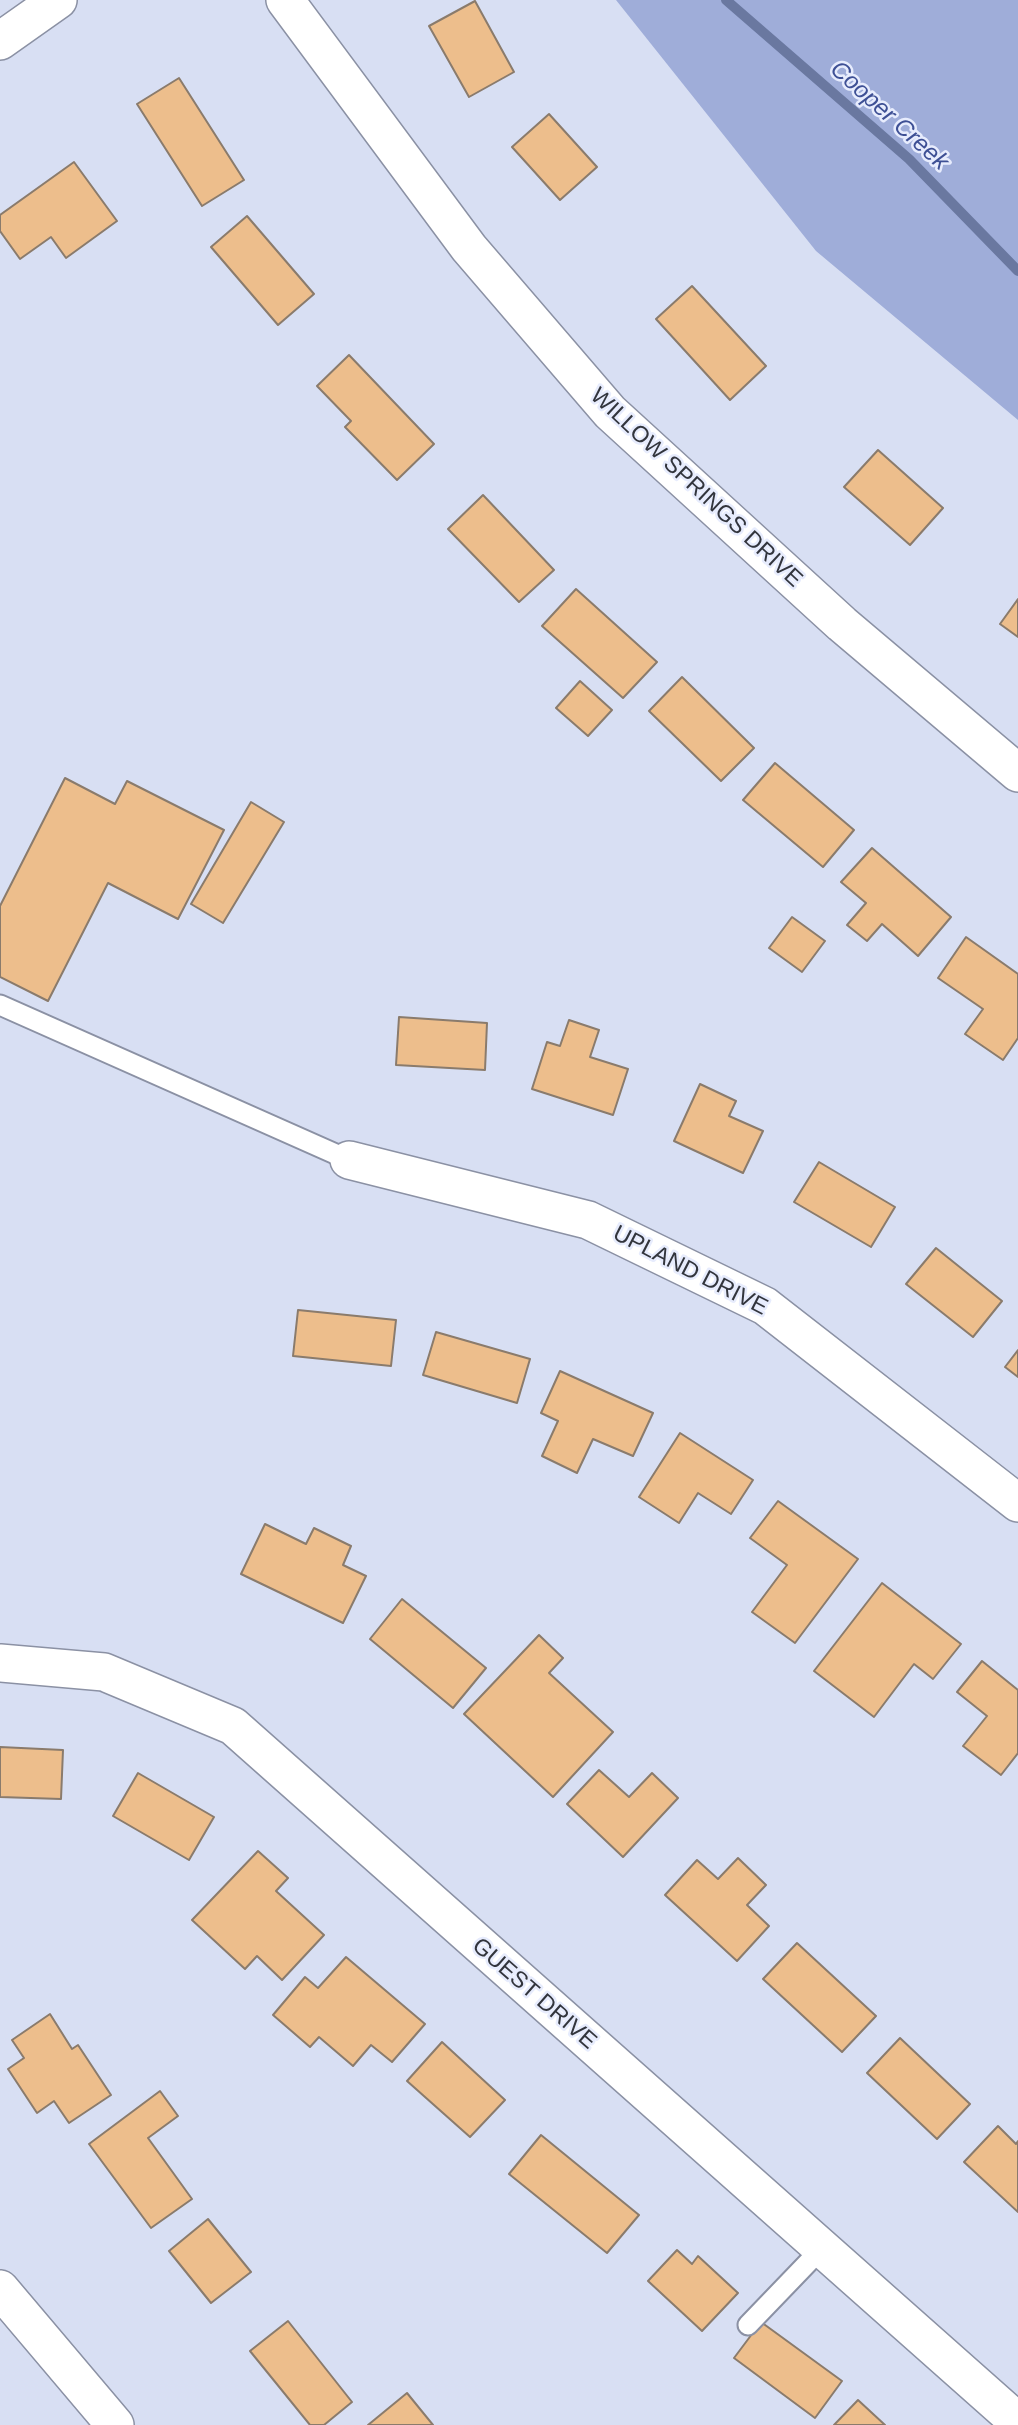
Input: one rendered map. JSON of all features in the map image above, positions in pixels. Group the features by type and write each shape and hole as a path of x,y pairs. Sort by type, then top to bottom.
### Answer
{"street":[{"path":"0,41 58,0"},
{"name":"WILLOW SPRINGS DRIVE","path":"285,0 469,248 610,412 842,624 1018,773"},
{"name":"UPLAND DRIVE","path":"349,1160 588,1220 765,1306 1018,1503"},
{"name":"GUEST DRIVE","path":"0,1663 104,1672 233,1726 1018,2422"},
{"path":"0,2289 115,2425"}],"lane":[{"path":"0,1005 349,1160"},
{"path":"748,2325 823,2247"}],"shaded area":[{"path":"616,0 1018,0 1018,420 816,251"}],"building":[{"path":"475,1 514,72 469,97 429,26"},
{"path":"179,78 244,180 202,206 137,104"},
{"path":"549,114 597,167 560,200 512,147"},
{"path":"74,162 117,221 66,258 51,237 20,259 0,231 0,215"},
{"path":"247,216 314,294 278,325 211,247"},
{"path":"692,286 766,366 730,400 656,319"},
{"path":"349,355 434,444 397,480 345,427 351,421 317,386"},
{"path":"878,450 943,508 910,545 844,487"},
{"path":"483,495 554,570 519,602 448,529"},
{"path":"576,589 657,662 623,698 542,626"},
{"path":"1018,599 1018,637 1000,624"},
{"path":"682,677 754,748 721,781 649,711"},
{"path":"580,681 612,710 588,736 556,708"},
{"path":"775,763 854,830 823,867 743,800"},
{"path":"65,778 115,804 127,781 224,830 178,919 108,883 48,1001 0,977 0,906"},
{"path":"251,802 284,822 223,923 191,904"},
{"path":"872,848 951,917 918,956 882,924 867,941 847,925 866,903 841,882"},
{"path":"792,917 825,941 802,972 769,948"},
{"path":"966,937 1018,974 1018,1038 1003,1060 965,1034 983,1009 938,978"},
{"path":"399,1017 487,1023 485,1070 396,1065"},
{"path":"569,1020 599,1030 590,1057 628,1069 613,1115 532,1089 547,1042 560,1046"},
{"path":"700,1084 736,1101 729,1116 763,1131 743,1173 674,1141"},
{"path":"819,1162 895,1207 871,1247 794,1202"},
{"path":"936,1248 1002,1301 973,1337 906,1284"},
{"path":"298,1310 396,1320 391,1366 293,1356"},
{"path":"436,1332 530,1359 517,1403 423,1375"},
{"path":"1018,1350 1018,1377 1005,1367"},
{"path":"560,1371 653,1413 633,1456 593,1439 577,1473 542,1456 558,1421 541,1413"},
{"path":"680,1433 753,1480 731,1514 698,1493 679,1523 639,1497"},
{"path":"778,1501 858,1559 795,1643 752,1612 787,1565 750,1538"},
{"path":"265,1524 306,1544 314,1528 351,1546 343,1565 366,1576 343,1623 241,1574"},
{"path":"882,1583 961,1644 933,1679 914,1664 874,1717 814,1671"},
{"path":"402,1599 486,1668 453,1708 370,1639"},
{"path":"539,1635 563,1658 549,1673 613,1732 553,1797 464,1714"},
{"path":"982,1661 1018,1690 1018,1753 1001,1775 963,1746 987,1716 957,1692"},
{"path":"0,1747 63,1750 61,1799 0,1797"},
{"path":"599,1770 629,1797 652,1773 678,1798 623,1857 567,1804"},
{"path":"138,1773 214,1817 189,1860 113,1816"},
{"path":"258,1851 288,1878 276,1891 324,1935 282,1980 257,1956 245,1969 192,1920"},
{"path":"738,1858 766,1885 747,1905 769,1926 737,1961 665,1895 697,1860 718,1879"},
{"path":"797,1943 876,2016 842,2052 763,1979"},
{"path":"346,1957 425,2024 392,2062 371,2045 353,2066 319,2037 310,2047 273,2015 305,1977 318,1988"},
{"path":"50,2014 72,2049 78,2045 111,2095 69,2123 54,2101 37,2113 8,2069 24,2058 12,2040"},
{"path":"900,2038 970,2104 937,2139 867,2073"},
{"path":"442,2042 505,2100 470,2137 407,2081"},
{"path":"160,2091 178,2116 148,2138 192,2199 151,2228 89,2144"},
{"path":"998,2126 1016,2144 1018,2141 1018,2212 964,2162"},
{"path":"541,2135 639,2215 607,2253 509,2174"},
{"path":"208,2219 251,2272 211,2303 169,2251"},
{"path":"677,2250 692,2264 698,2256 738,2293 702,2331 648,2281"},
{"path":"288,2321 352,2402 324,2425 310,2425 250,2351"},
{"path":"761,2322 842,2381 815,2418 734,2358"},
{"path":"407,2393 433,2425 368,2425"},
{"path":"858,2400 885,2425 834,2425"}],"waterway":[{"name":"Cooper Creek","path":"726,0 909,159 1018,271"}]}
